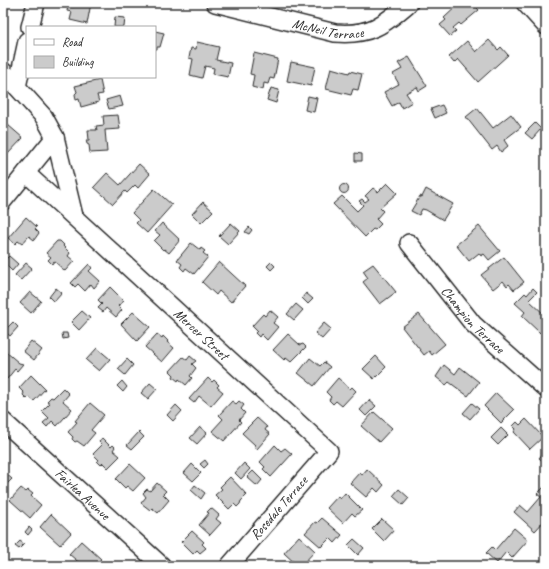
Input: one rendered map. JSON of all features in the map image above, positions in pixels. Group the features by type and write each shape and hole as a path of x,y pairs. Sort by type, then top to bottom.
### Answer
{"street":[{"path":"30,26 36,3"},
{"name":"McNeil Terrace","path":"215,3 335,33 349,34 364,32 378,27 409,3"},
{"path":"525,3 546,26"},
{"path":"17,86 26,46"},
{"path":"3,71 44,117 55,137 74,216"},
{"path":"3,201 55,137"},
{"name":"Mercer Street","path":"26,173 329,450"},
{"name":"Champion Terrace","path":"409,243 472,324 546,389"},
{"name":"Fairlea Avenue","path":"3,421 162,566"},
{"name":"Rosedale Terrace","path":"229,566 329,450"}],"building":[{"path":"75,3 91,3 87,24 70,20 72,12 67,11 68,6 74,7"},
{"path":"460,3 472,3 479,10 461,25 459,23 453,28 456,31 450,36 440,25 446,20 444,18"},
{"path":"115,17 125,18 124,26 114,26"},
{"path":"156,31 164,33 160,47 157,47 157,49"},
{"path":"489,40 498,50 501,47 508,55 478,82 458,59 454,63 449,57 467,41 476,52"},
{"path":"197,42 219,47 216,60 231,63 228,77 213,74 214,68 205,66 202,78 190,75 193,59 189,58 191,48 196,49"},
{"path":"254,53 278,59 274,79 270,78 268,84 264,83 263,90 252,87 254,75 250,74"},
{"path":"409,57 427,86 419,91 417,87 406,93 412,102 402,108 399,102 392,106 384,92 399,84 393,74 402,69 398,63"},
{"path":"291,62 315,67 311,86 287,81"},
{"path":"331,68 349,73 350,71 362,74 358,90 353,89 351,95 326,89"},
{"path":"100,80 103,94 97,95 99,102 81,107 79,99 76,100 75,94 77,92 75,86"},
{"path":"271,88 279,90 276,103 267,100"},
{"path":"120,96 123,106 109,109 106,100"},
{"path":"308,96 317,98 314,112 305,110"},
{"path":"442,105 446,113 435,118 431,109"},
{"path":"477,108 493,128 511,114 521,127 504,140 508,146 501,152 497,146 492,150 466,117"},
{"path":"118,115 120,129 105,130 107,152 90,153 89,145 87,144 86,140 89,140 88,130 97,130 96,126 104,125 103,116"},
{"path":"535,123 541,129 532,139 525,133"},
{"path":"8,125 23,138 6,156 3,153 3,131"},
{"path":"355,153 362,154 362,161 355,161"},
{"path":"139,164 150,174 138,188 135,185 127,193 125,191 113,204 94,187 107,173 120,185"},
{"path":"387,183 397,193 380,208 383,211 376,219 381,224 365,237 333,204 342,196 357,211 363,205 359,201 362,199 365,202 369,199 365,196 373,188 378,192"},
{"path":"342,185 346,185 348,189 346,193 342,193 340,191 340,187"},
{"path":"154,189 172,205 147,233 136,223 139,220 132,213"},
{"path":"426,189 453,204 443,220 426,210 422,209 419,215 411,211 420,196 422,197"},
{"path":"203,202 213,211 201,223 192,214"},
{"path":"26,217 37,227 35,229 39,233 34,240 29,236 22,244 18,241 15,244 8,238"},
{"path":"162,223 180,240 169,253 164,249 163,250 154,241 160,235 155,231"},
{"path":"231,223 240,231 228,244 219,236"},
{"path":"479,226 500,251 489,260 484,254 481,256 479,253 469,261 456,245"},
{"path":"249,227 252,230 249,234 245,232"},
{"path":"57,241 60,241 64,245 63,246 70,253 68,256 74,261 65,271 54,261 52,264 48,260 51,257 46,253"},
{"path":"191,243 200,250 201,248 205,251 203,253 208,257 194,274 186,268 184,271 180,267 182,264 177,260"},
{"path":"9,256 18,264 12,271 3,262"},
{"path":"504,257 524,282 514,290 509,284 507,286 503,281 493,289 481,275"},
{"path":"219,262 245,286 231,302 219,291 216,295 202,282"},
{"path":"271,262 275,266 271,270 267,266"},
{"path":"26,263 32,268 21,280 15,275"},
{"path":"89,264 92,268 89,271 100,281 94,288 91,284 85,291 78,284 75,287 71,283"},
{"path":"373,264 396,292 380,304 363,282 368,278 363,271"},
{"path":"110,287 124,301 118,306 122,310 116,317 106,308 103,312 98,308 102,304 98,300"},
{"path":"56,288 62,293 54,302 49,297"},
{"path":"533,288 537,292 529,300 546,316 546,326 540,333 522,316 525,312 515,303 525,293 527,295"},
{"path":"30,292 41,301 31,313 20,303"},
{"path":"306,293 313,299 308,304 302,298"},
{"path":"296,304 303,310 294,320 287,314"},
{"path":"270,310 278,317 273,323 278,327 267,340 261,334 259,337 255,333 257,331 252,326 263,314 265,316"},
{"path":"82,311 90,318 79,330 71,322"},
{"path":"133,312 150,327 137,341 121,324"},
{"path":"419,314 445,344 432,355 429,351 424,355 402,327"},
{"path":"13,322 18,327 10,336 4,331"},
{"path":"324,323 331,329 322,339 315,333"},
{"path":"62,333 67,333 68,338 63,339"},
{"path":"157,334 162,338 163,336 174,348 162,362 145,347"},
{"path":"288,334 300,345 303,344 306,347 291,362 286,358 284,360 273,350"},
{"path":"31,341 42,350 34,360 23,351"},
{"path":"97,348 110,359 99,371 86,360"},
{"path":"5,351 19,363 23,364 17,371 15,369 7,379 3,375 3,353"},
{"path":"190,356 196,361 192,364 196,368 190,376 192,378 186,385 179,379 178,381 173,377 174,375 170,371 183,357 187,360"},
{"path":"376,356 386,367 374,379 363,369"},
{"path":"310,358 320,366 324,362 330,367 314,386 298,373"},
{"path":"127,359 133,365 125,375 118,369"},
{"path":"444,365 455,374 460,367 479,382 468,396 449,382 446,385 436,377"},
{"path":"31,375 45,389 34,401 29,397 27,399 19,388"},
{"path":"208,378 212,382 214,380 219,385 217,387 223,392 211,406 199,396 194,403 189,399"},
{"path":"338,378 350,389 352,387 356,391 342,406 336,401 333,404 329,400 331,397 326,392"},
{"path":"122,381 127,387 123,392 117,386"},
{"path":"150,383 157,389 148,399 141,393"},
{"path":"63,388 69,394 63,401 72,409 57,426 52,421 47,427 43,423 49,418 42,411 50,403 47,401 51,397 53,398"},
{"path":"496,393 514,410 501,423 484,406"},
{"path":"369,400 376,406 366,416 360,410"},
{"path":"232,401 236,404 239,401 244,405 241,409 245,413 239,420 241,422 224,441 212,431 223,419 219,415"},
{"path":"90,403 104,415 91,430 95,433 84,446 77,441 75,442 72,439 73,437 68,432"},
{"path":"472,403 479,409 470,419 463,413"},
{"path":"176,405 182,411 173,421 167,415"},
{"path":"374,412 392,428 379,442 361,426"},
{"path":"257,418 267,427 265,430 270,434 257,449 254,447 255,445 242,433"},
{"path":"526,419 543,437 530,449 514,432 516,429 513,426 517,422 520,425"},
{"path":"200,427 207,433 197,444 190,438"},
{"path":"501,428 508,435 498,445 491,438"},
{"path":"139,432 144,437 132,449 127,445"},
{"path":"102,438 111,447 113,445 115,447 113,450 120,456 108,468 103,463 101,465 97,461 99,460 93,454 102,445 99,442"},
{"path":"275,445 281,451 285,448 292,454 271,477 263,469 265,467 260,462"},
{"path":"546,450 546,464 539,458"},
{"path":"205,460 208,464 204,468 200,464"},
{"path":"244,463 250,469 241,479 235,473"},
{"path":"130,464 145,478 133,491 127,486 125,488 116,479"},
{"path":"192,464 201,473 193,481 184,473"},
{"path":"367,469 384,485 378,492 374,488 366,497 350,483 360,472 362,475"},
{"path":"3,471 12,479 3,488"},
{"path":"253,471 262,480 257,486 247,477"},
{"path":"230,477 247,495 237,507 234,504 229,509 215,495 222,489 220,487"},
{"path":"157,483 166,491 163,494 169,500 158,513 152,508 150,510 141,503 146,497 143,493 147,489 150,491"},
{"path":"195,485 205,493 201,499 191,490"},
{"path":"544,487 546,489 546,519 535,531 514,512 520,505 528,512 541,497 537,494"},
{"path":"21,488 26,492 28,490 33,494 31,496 41,505 30,518 10,500"},
{"path":"399,489 409,498 403,505 393,496"},
{"path":"345,493 362,510 355,516 352,513 343,523 327,508 338,496 340,499"},
{"path":"211,508 219,515 216,519 221,523 210,535 199,525 209,513 207,512"},
{"path":"51,514 71,533 60,545 40,527"},
{"path":"322,518 342,535 335,543 330,538 321,547 305,533 315,522 317,523"},
{"path":"382,519 394,530 384,541 372,529"},
{"path":"29,527 32,530 28,535 25,532"},
{"path":"514,528 528,540 512,558 506,552 497,563 486,553 492,547 495,550"},
{"path":"192,531 204,542 202,544 206,548 200,553 197,550 193,554 181,542"},
{"path":"299,536 315,551 301,566 298,566 284,553"},
{"path":"354,539 364,548 358,555 348,545"},
{"path":"20,541 24,544 19,549 15,546"},
{"path":"81,541 101,559 94,566 83,566 69,554"}]}
